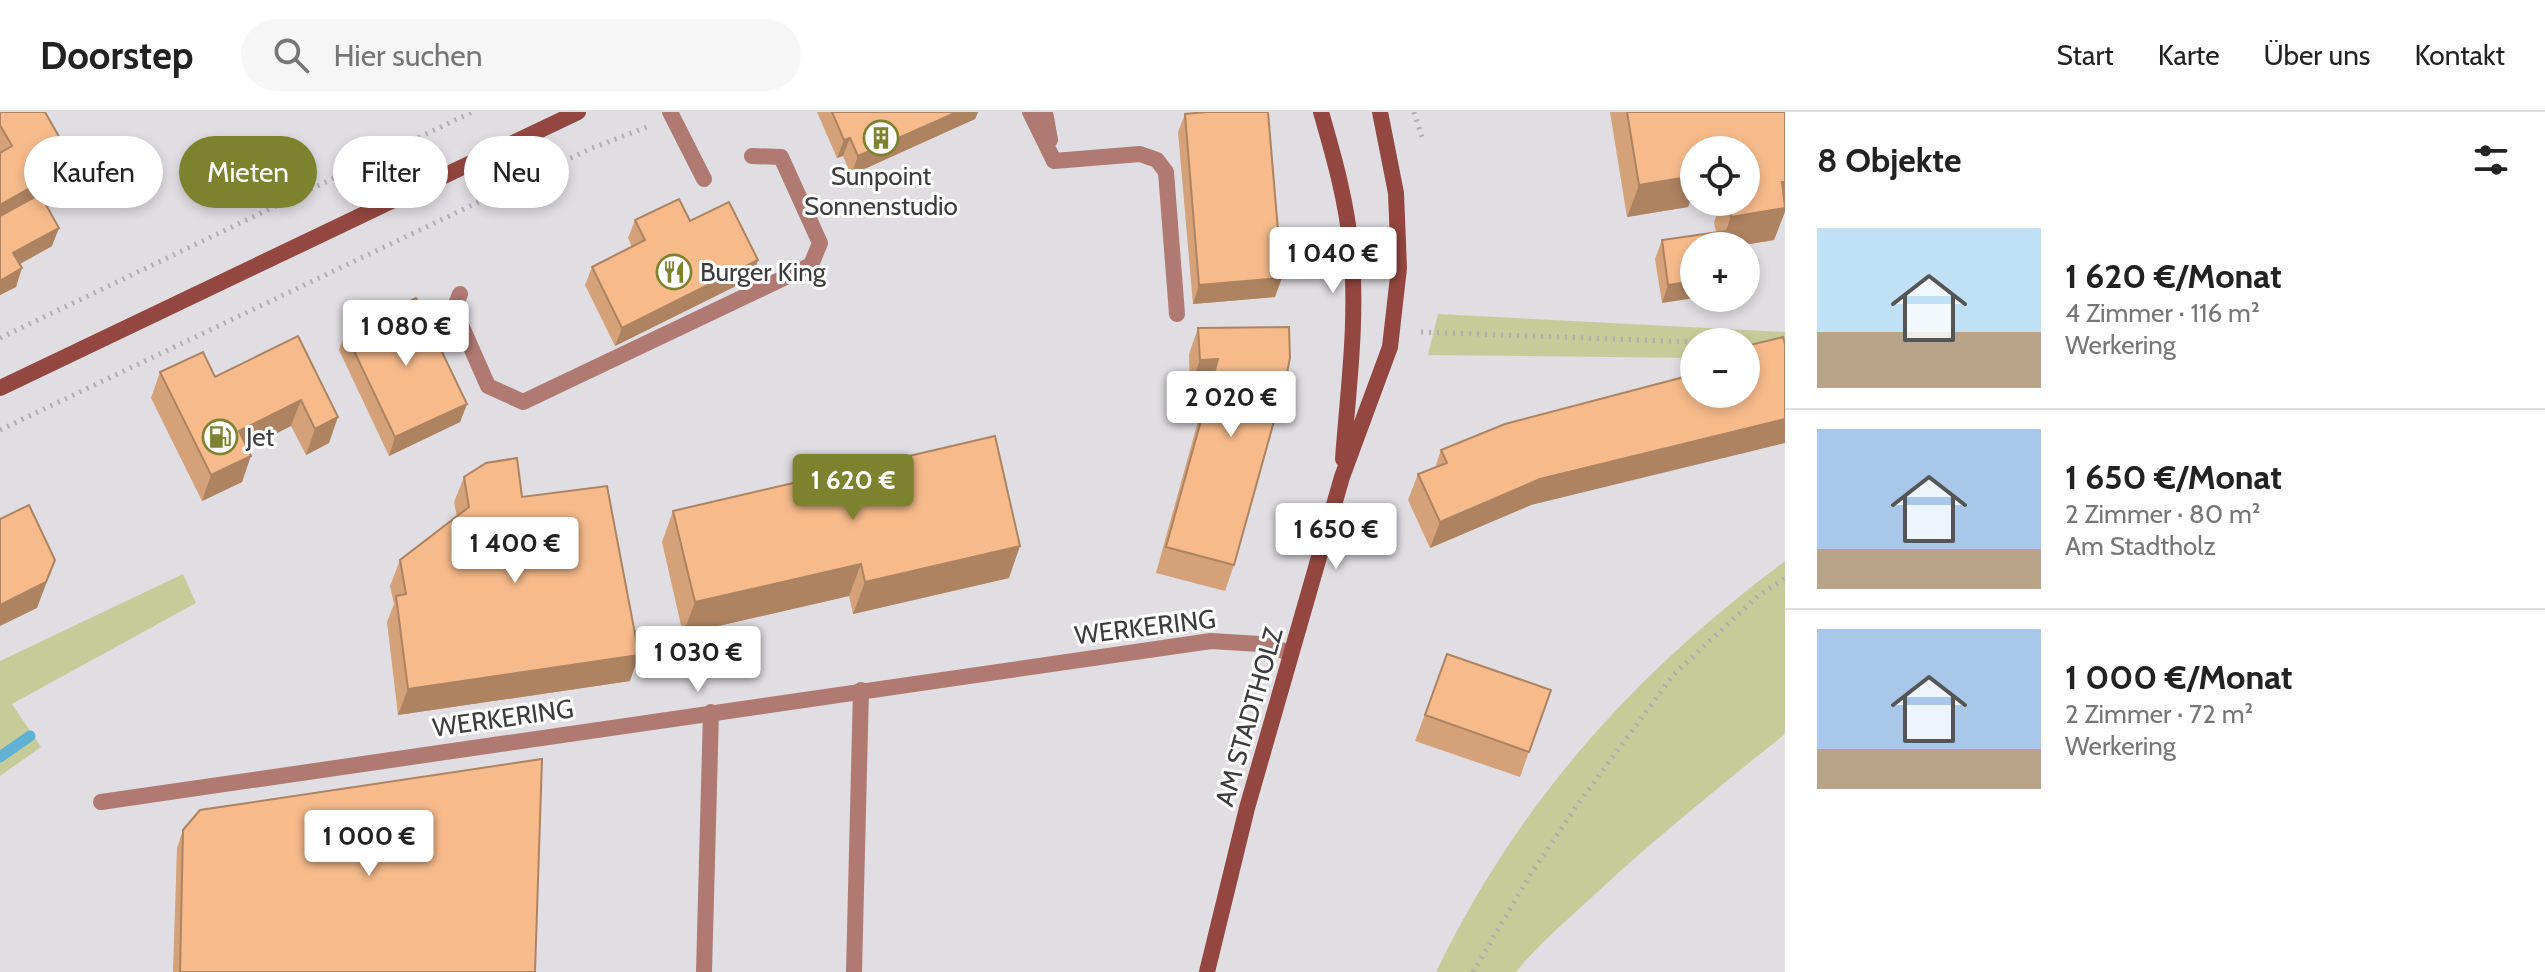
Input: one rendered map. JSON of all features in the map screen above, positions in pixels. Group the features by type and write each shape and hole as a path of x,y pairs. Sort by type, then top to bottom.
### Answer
{"main road":[{"path":"0,388 578,112"},
{"name":"AM STADTHOLZ","path":"1321,112 1344,199 1351,249 1353,297 1342,477"},
{"name":"AM STADTHOLZ","path":"1207,972 1247,808 1342,477 1390,347 1399,268 1396,193 1380,112"}],"street":[{"path":"1030,112 1054,161"},
{"path":"1045,112 1054,161"},
{"path":"671,114 704,179"},
{"path":"1054,161 1140,154 1157,160 1166,172 1177,314"},
{"path":"460,294 454,309 488,386 523,402 811,265 820,243 781,157 752,156"},
{"name":"WERKERING","path":"101,802 1211,641 1260,644 1291,653"},
{"path":"854,972 861,690"},
{"path":"704,972 711,712"}],"path":[{"path":"0,338 472,112"},
{"path":"1414,112 1423,141"},
{"path":"0,430 592,148 671,114"},
{"path":"1421,332 1680,341"},
{"path":"1473,972 1532,872 1673,675 1757,597 1785,578"}],"green space":[{"path":"1438,314 1708,328 1680,328 1680,358 1428,355"},
{"path":"1760,331 1785,332 1785,360 1760,359"},
{"path":"1785,561 1785,734 1638,855 1533,952 1516,972 1436,972 1504,852 1585,745 1678,649"},
{"path":"183,574 196,603 12,704 41,747 0,776 0,661"}],"building":[{"path":"0,112 45,112 59,136 24,136 24,191 0,205 0,153 12,146 0,125"},
{"path":"832,112 957,112 858,156 850,138 844,140"},
{"path":"1268,112 1282,278 1199,285 1185,114"},
{"path":"1627,112 1785,112 1785,182 1782,182 1785,208 1760,212 1760,136 1680,136 1680,178 1639,185"},
{"path":"679,199 690,221 729,202 758,260 622,328 592,267 645,240 635,220"},
{"path":"24,203 24,208 48,208 59,228 13,253 22,268 0,281 0,216"},
{"path":"1680,237 1680,283 1668,285 1662,240"},
{"path":"416,298 467,404 395,437 345,332"},
{"path":"1289,327 1290,358 1286,378 1234,565 1166,547 1218,359 1200,360 1198,328"},
{"path":"298,336 338,417 315,429 301,400 239,431 251,456 211,475 160,372 203,352 215,377"},
{"path":"1783,337 1785,419 1540,479 1440,522 1418,474 1447,463 1441,450 1505,424 1680,378 1680,408 1760,408 1760,343"},
{"path":"995,436 1020,546 865,582 861,564 695,602 673,511"},
{"path":"517,458 522,497 607,486 639,655 408,689 396,596 406,594 400,560 469,507 464,477 486,463"},
{"path":"29,505 55,560 46,582 0,605 0,519"},
{"path":"1447,654 1551,690 1529,752 1425,715"},
{"path":"542,759 535,972 180,972 183,830 200,810"}],"waterway":[{"path":"0,757 30,736"}],"place":[{"name":"Sunpoint Sonnenstudio","path":"881,138"},
{"name":"Burger King","path":"674,272"},
{"name":"Jet","path":"220,437"}]}
